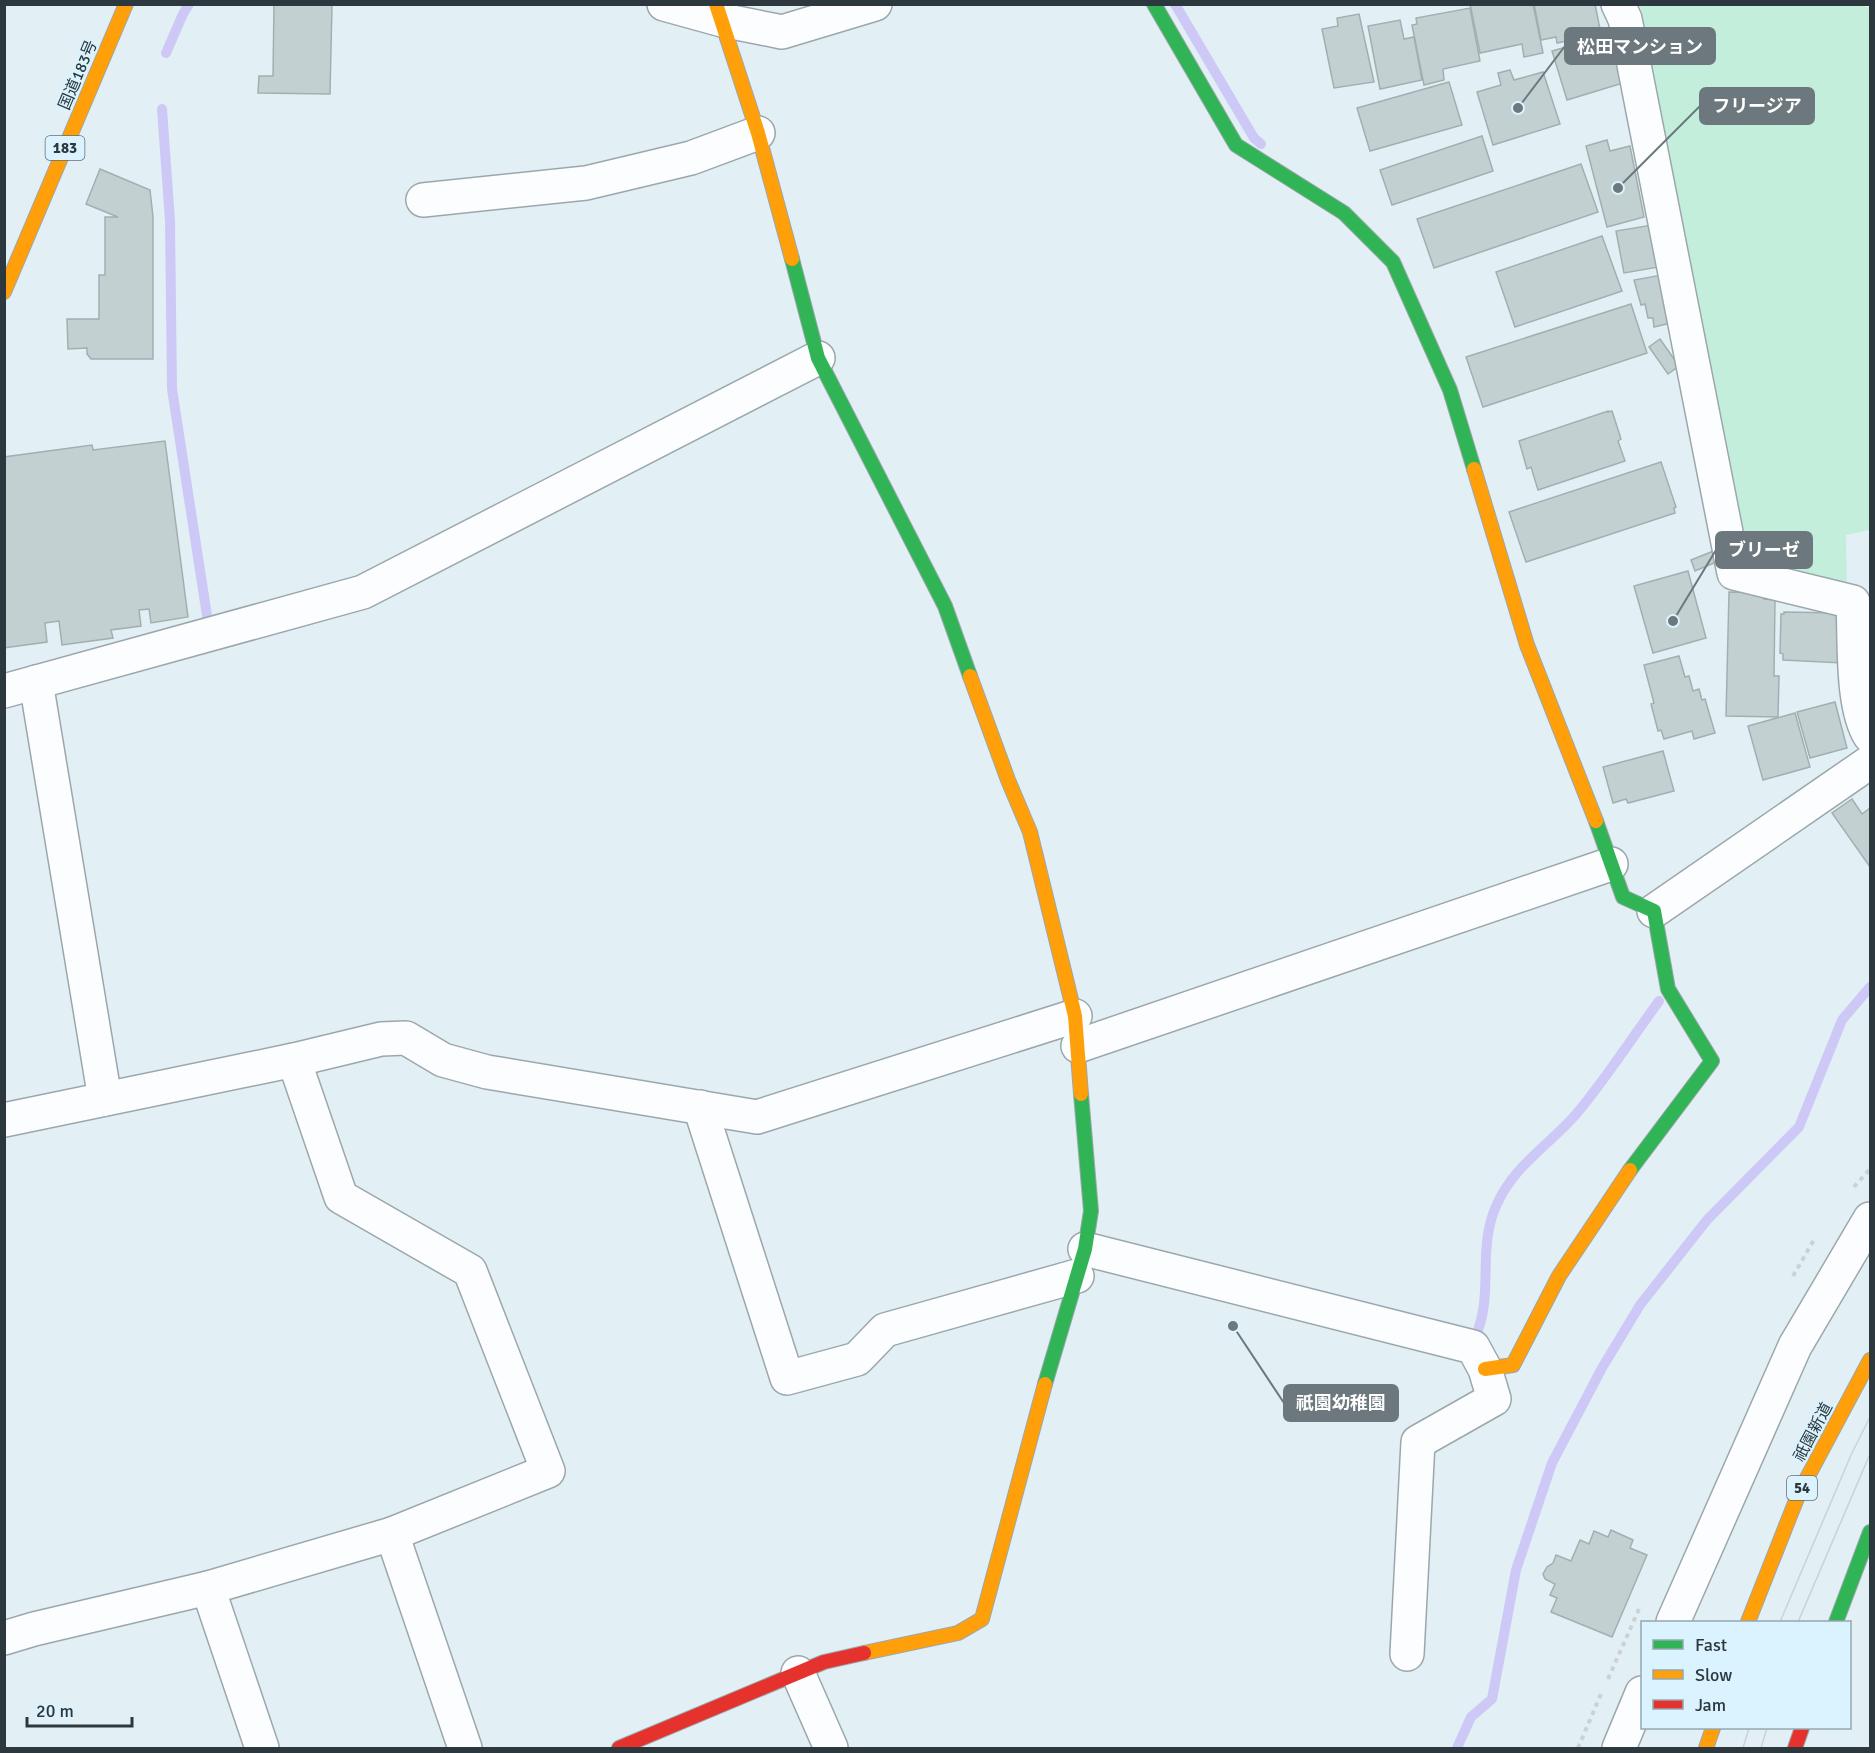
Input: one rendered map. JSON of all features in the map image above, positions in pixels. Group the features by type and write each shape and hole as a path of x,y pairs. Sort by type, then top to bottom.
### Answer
{"main road":[{"name":"国道183号","path":"4,292 126,4"},
{"path":"1155,4 1236,145 1344,213 1394,262 1450,390 1527,645 1595,818 1623,897 1654,911 1668,989 1712,1061 1632,1167 1559,1276 1513,1365 1485,1369"},
{"path":"619,1749 824,1662 958,1633 982,1619 1041,1397 1081,1263 1091,1211 1076,1031 1030,832 1008,780 945,606 818,358 758,133 719,12"},
{"name":"祇園新道","path":"1749,1621 1799,1492 1870,1360"},
{"path":"1837,1621 1870,1532"},
{"path":"1706,1749 1713,1729"},
{"path":"1796,1749 1802,1729"}],"street":[{"path":"664,4 719,12 782,32 875,4"},
{"path":"1618,4 1627,30 1734,573 1853,602 1858,698 1870,736"},
{"path":"423,200 586,183 691,158 758,133"},
{"path":"4,691 363,592 818,358"},
{"path":"36,682 105,1099"},
{"path":"1654,911 1870,762"},
{"path":"4,1120 294,1060 381,1039 406,1038 442,1060 487,1072 757,1117 1076,1031 1611,864"},
{"path":"4,1638 208,1588 392,1534 548,1471 470,1271 341,1197 294,1060"},
{"path":"700,1107 787,1378 857,1359 885,1330 1081,1263 1473,1347 1485,1369 1494,1399 1418,1442 1407,1654"},
{"path":"1675,1621 1794,1346 1870,1218"},
{"path":"1844,1261 1870,1242"},
{"path":"392,1534 465,1749"},
{"path":"208,1588 262,1749"},
{"path":"798,1673 831,1749"},
{"path":"1619,1749 1641,1695"}],"green space":[{"path":"1858,4 1870,8 1870,530 1846,535 1847,584 1749,559 1640,5"}],"building":[{"path":"274,4 332,4 330,94 258,93 259,76 273,76"},
{"path":"1470,4 1533,4 1543,53 1524,57 1522,44 1480,53"},
{"path":"1534,4 1595,4 1601,34 1557,43 1556,37 1541,40"},
{"path":"1470,8 1480,61 1443,69 1444,80 1424,85 1412,25 1417,24 1416,18"},
{"path":"1359,14 1374,82 1334,88 1322,29 1338,26 1337,18"},
{"path":"1400,20 1404,39 1414,37 1422,80 1380,89 1368,26"},
{"path":"1604,36 1606,43 1610,41 1623,83 1567,100 1552,51"},
{"path":"1510,70 1514,80 1543,72 1560,124 1493,145 1477,92 1501,85 1498,73"},
{"path":"1449,82 1462,125 1370,151 1357,108"},
{"path":"1482,136 1493,171 1392,205 1380,170"},
{"path":"1607,140 1610,151 1630,146 1644,217 1607,227 1586,146"},
{"path":"1581,164 1598,212 1434,268 1417,219"},
{"path":"100,169 150,190 153,217 153,359 91,359 87,354 87,348 68,349 67,319 99,319 99,275 105,275 105,217 118,217 86,204"},
{"path":"1652,225 1659,267 1624,273 1616,231"},
{"path":"1602,236 1622,291 1515,327 1496,272"},
{"path":"1662,275 1671,323 1654,327 1653,318 1648,318 1645,304 1641,305 1634,280"},
{"path":"1631,304 1647,353 1483,407 1466,357"},
{"path":"1660,339 1679,366 1668,374 1649,347"},
{"path":"1612,411 1625,461 1538,490 1531,467 1527,469 1519,441"},
{"path":"165,441 188,617 151,623 149,609 139,610 141,626 111,630 113,638 62,645 59,621 45,623 47,642 4,648 4,457 92,445 93,450"},
{"path":"1661,462 1676,507 1674,508 1675,513 1526,562 1509,512"},
{"path":"1716,550 1721,560 1695,571 1691,560"},
{"path":"1688,571 1706,638 1653,653 1634,586"},
{"path":"1729,592 1765,593 1764,599 1775,600 1774,676 1779,676 1778,717 1726,716"},
{"path":"1784,612 1840,613 1843,663 1783,660 1783,654 1780,653 1781,614"},
{"path":"1679,656 1685,677 1689,676 1693,691 1699,689 1702,700 1705,699 1715,733 1694,739 1692,731 1664,739 1661,730 1658,731 1651,704 1654,703 1644,665"},
{"path":"1835,702 1847,748 1810,758 1797,712"},
{"path":"1795,713 1810,767 1763,780 1748,726"},
{"path":"1663,751 1674,791 1628,803 1626,799 1613,803 1603,767"},
{"path":"1852,799 1862,814 1870,808 1870,867 1832,813"},
{"path":"1611,1530 1633,1540 1630,1548 1647,1555 1612,1637 1551,1612 1557,1598 1550,1595 1555,1584 1545,1579 1543,1574 1553,1563 1556,1555 1571,1561 1580,1540 1589,1544 1594,1531 1608,1537"}],"waterway":[{"path":"166,53 189,4"},
{"path":"1175,4 1254,138 1261,144"},
{"path":"162,109 170,221 172,389 208,622 200,625"},
{"path":"1457,1748 1471,1717 1492,1699 1516,1570 1552,1463 1602,1368 1640,1305 1707,1220 1799,1127 1842,1020 1870,987"},
{"path":"1478,1330 1484,1299 1488,1236 1497,1204 1513,1177 1578,1112 1659,1001"}],"tram line":[{"path":"1780,1621 1851,1455 1870,1417"},
{"path":"1798,1621 1870,1454"},
{"path":"1743,1748 1749,1729"},
{"path":"1761,1748 1767,1729"}],"traffic: fast":[{"path":"1154,4 1236,145 1344,213 1393,262 1450,390 1474,469"},
{"path":"792,259 818,358 945,606 970,676"},
{"path":"1596,821 1623,897 1654,911 1668,989 1712,1061 1630,1170"},
{"path":"1045,1384 1085,1249 1091,1211 1081,1094"},
{"path":"1836,1621 1870,1532"}],"traffic: slow":[{"path":"4,292 126,4"},
{"path":"716,4 758,133 792,259"},
{"path":"1474,469 1527,645 1596,821"},
{"path":"970,676 1008,780 1030,832 1075,1016 1081,1094"},
{"path":"1485,1369 1513,1365 1559,1276 1630,1170"},
{"path":"1748,1621 1799,1493 1870,1360"},
{"path":"864,1653 958,1633 982,1619 1045,1384"},
{"path":"1706,1748 1713,1729"}],"traffic: jam":[{"path":"619,1748 824,1662 864,1653"},
{"path":"1795,1748 1802,1729"}],"place":[{"name":"松田マンション","path":"1518,108"},
{"name":"フリージア","path":"1618,188"},
{"name":"ブリーゼ","path":"1673,621"},
{"name":"祇園幼稚園","path":"1233,1326"}]}
